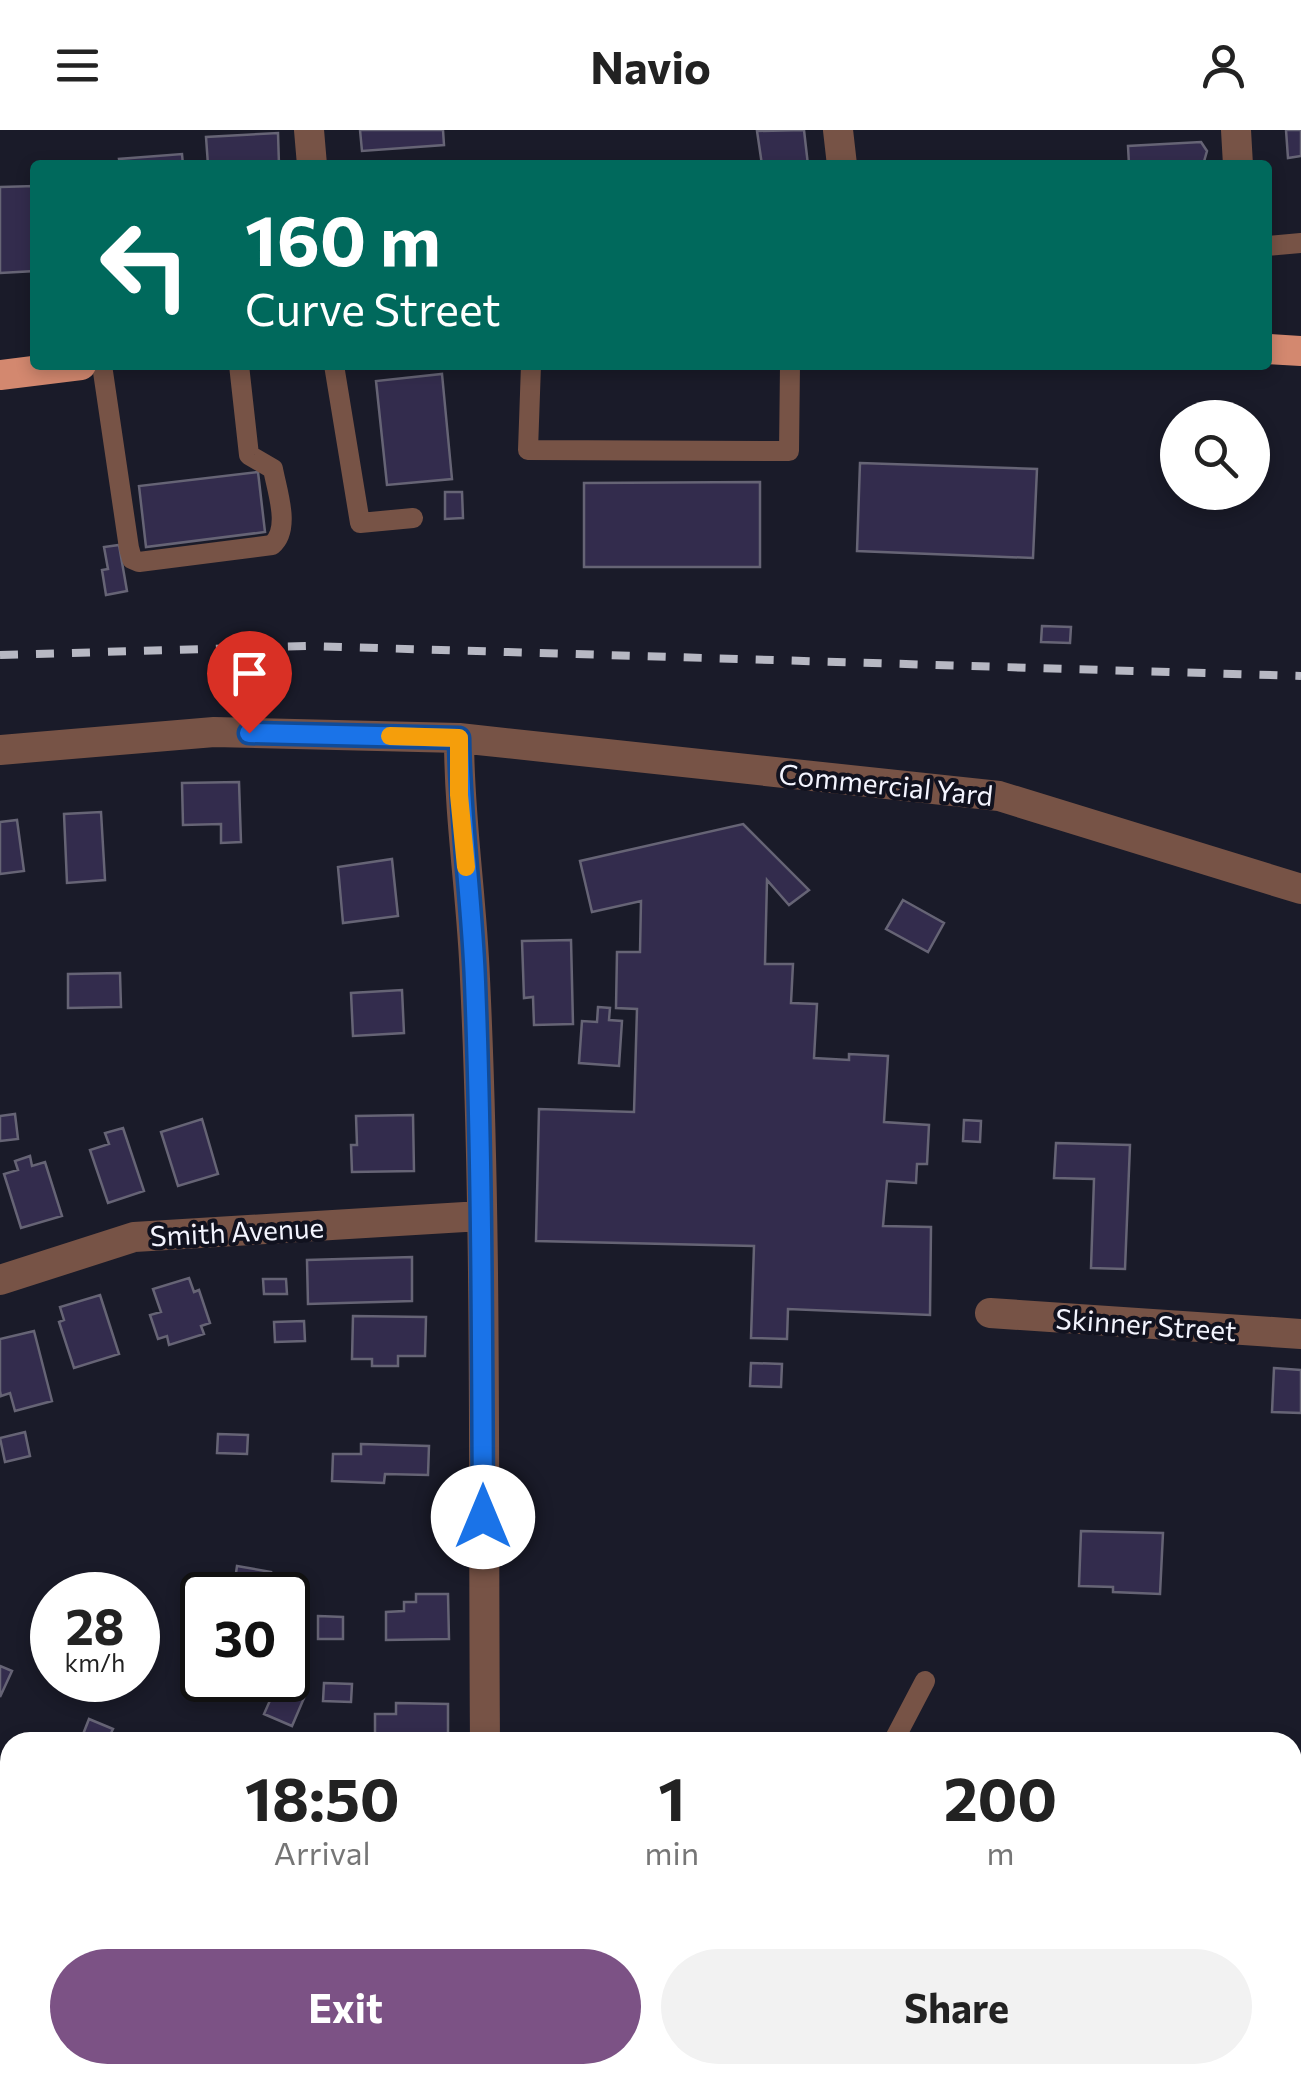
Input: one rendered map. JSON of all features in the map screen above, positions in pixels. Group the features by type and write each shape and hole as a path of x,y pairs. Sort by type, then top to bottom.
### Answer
{"main road":[{"path":"1272,350 1301,351"},
{"path":"0,375 40,370"}],"street":[{"path":"309,130 312,160"},
{"path":"838,130 841,160"},
{"path":"1236,130 1238,160"},
{"name":"Commercial Yard","path":"0,750 214,732 459,738 999,796 1301,889"},
{"path":"459,738 459,795 475,976 482,1216 485,1732"},
{"name":"Smith Avenue","path":"0,1280 134,1237 482,1216"},
{"name":"Skinner Street","path":"990,1314 1301,1334"}],"lane":[{"path":"1272,246 1301,244"},
{"path":"103,370 129,548 132,558 139,562 272,545 279,540 282,529 274,469 248,455 240,370"},
{"path":"335,370 360,523 413,518"},
{"path":"530,370 528,450 771,451 790,451 790,370"},
{"path":"898,1732 925,1681"}],"building":[{"path":"360,130 443,130 444,145 362,151"},
{"path":"804,130 807,160 761,160 757,131"},
{"path":"1286,130 1301,130 1301,156 1288,158"},
{"path":"278,133 279,160 208,160 206,137"},
{"path":"1201,142 1207,151 1204,160 1129,160 1128,146"},
{"path":"182,154 183,160 119,160"},
{"path":"30,186 30,271 0,273 0,187"},
{"path":"442,374 452,479 387,485 376,381"},
{"path":"860,463 1037,469 1033,558 857,551"},
{"path":"258,472 265,532 146,547 139,486"},
{"path":"760,482 760,567 584,567 584,483"},
{"path":"445,492 462,492 463,518 445,519"},
{"path":"119,545 127,591 106,595 102,570 108,569 104,547"},
{"path":"1042,626 1071,627 1070,643 1041,642"},
{"path":"239,782 241,842 221,843 221,824 183,825 182,783"},
{"path":"101,812 105,880 67,883 64,814"},
{"path":"17,820 24,871 0,874 0,822"},
{"path":"743,824 809,890 789,905 767,880 765,964 793,964 791,1003 817,1004 814,1058 849,1060 849,1054 888,1056 884,1122 929,1125 927,1164 917,1164 916,1183 887,1181 883,1226 931,1227 930,1315 788,1309 787,1339 751,1338 754,1246 536,1241 539,1109 634,1112 637,1009 616,1008 617,952 640,952 641,901 592,912 580,861"},
{"path":"392,859 398,916 343,923 338,867"},
{"path":"903,900 944,923 928,952 886,929"},
{"path":"571,940 573,1024 534,1025 533,997 524,998 522,941"},
{"path":"120,973 121,1007 68,1008 68,974"},
{"path":"402,990 404,1033 353,1036 351,993"},
{"path":"598,1007 610,1008 609,1020 622,1021 619,1066 579,1063 582,1021 597,1022"},
{"path":"15,1114 18,1139 0,1141 0,1116"},
{"path":"413,1115 414,1171 352,1172 351,1145 357,1145 356,1116"},
{"path":"202,1119 218,1174 178,1186 161,1132"},
{"path":"964,1120 981,1121 980,1142 963,1141"},
{"path":"123,1128 144,1191 108,1203 90,1150 109,1144 105,1133"},
{"path":"1056,1143 1130,1145 1125,1269 1091,1268 1094,1179 1054,1178"},
{"path":"30,1156 32,1166 45,1162 62,1216 21,1228 4,1174 18,1170 15,1161"},
{"path":"412,1257 412,1301 308,1304 307,1260"},
{"path":"189,1278 194,1292 199,1290 210,1323 201,1326 204,1334 169,1345 167,1336 158,1339 150,1315 161,1312 153,1289"},
{"path":"263,1279 286,1279 287,1294 264,1294"},
{"path":"100,1295 119,1354 74,1368 59,1322 64,1320 60,1307"},
{"path":"353,1316 426,1317 425,1356 398,1356 398,1366 372,1366 372,1359 352,1359"},
{"path":"304,1321 305,1341 275,1342 274,1322"},
{"path":"34,1331 52,1401 15,1411 10,1393 1,1396 0,1339"},
{"path":"751,1363 782,1364 781,1387 750,1386"},
{"path":"1274,1368 1301,1370 1301,1413 1272,1412"},
{"path":"25,1432 30,1456 5,1462 0,1438"},
{"path":"218,1434 248,1435 247,1454 217,1453"},
{"path":"361,1444 429,1446 428,1475 385,1474 384,1483 332,1481 333,1454 361,1454"},
{"path":"1081,1531 1163,1533 1160,1594 1079,1586"},
{"path":"237,1566 271,1572 236,1572"},
{"path":"416,1594 448,1594 449,1639 386,1640 386,1612 404,1611 404,1602 416,1602"},
{"path":"318,1616 343,1617 343,1639 318,1639"},
{"path":"0,1666 12,1671 0,1697"},
{"path":"324,1683 352,1684 351,1702 323,1701"},
{"path":"269,1702 302,1702 292,1726 264,1714"},
{"path":"396,1703 448,1704 448,1732 375,1732 375,1714 396,1714"},
{"path":"89,1719 113,1729 112,1732 84,1732"}],"railway":[{"path":"0,655 309,646 1301,676"}],"slow traffic":[{"path":"390,736 459,738 459,795 466,867"}],"route":[{"path":"249,733 459,738 459,795 475,976 482,1216 483,1517"}]}
